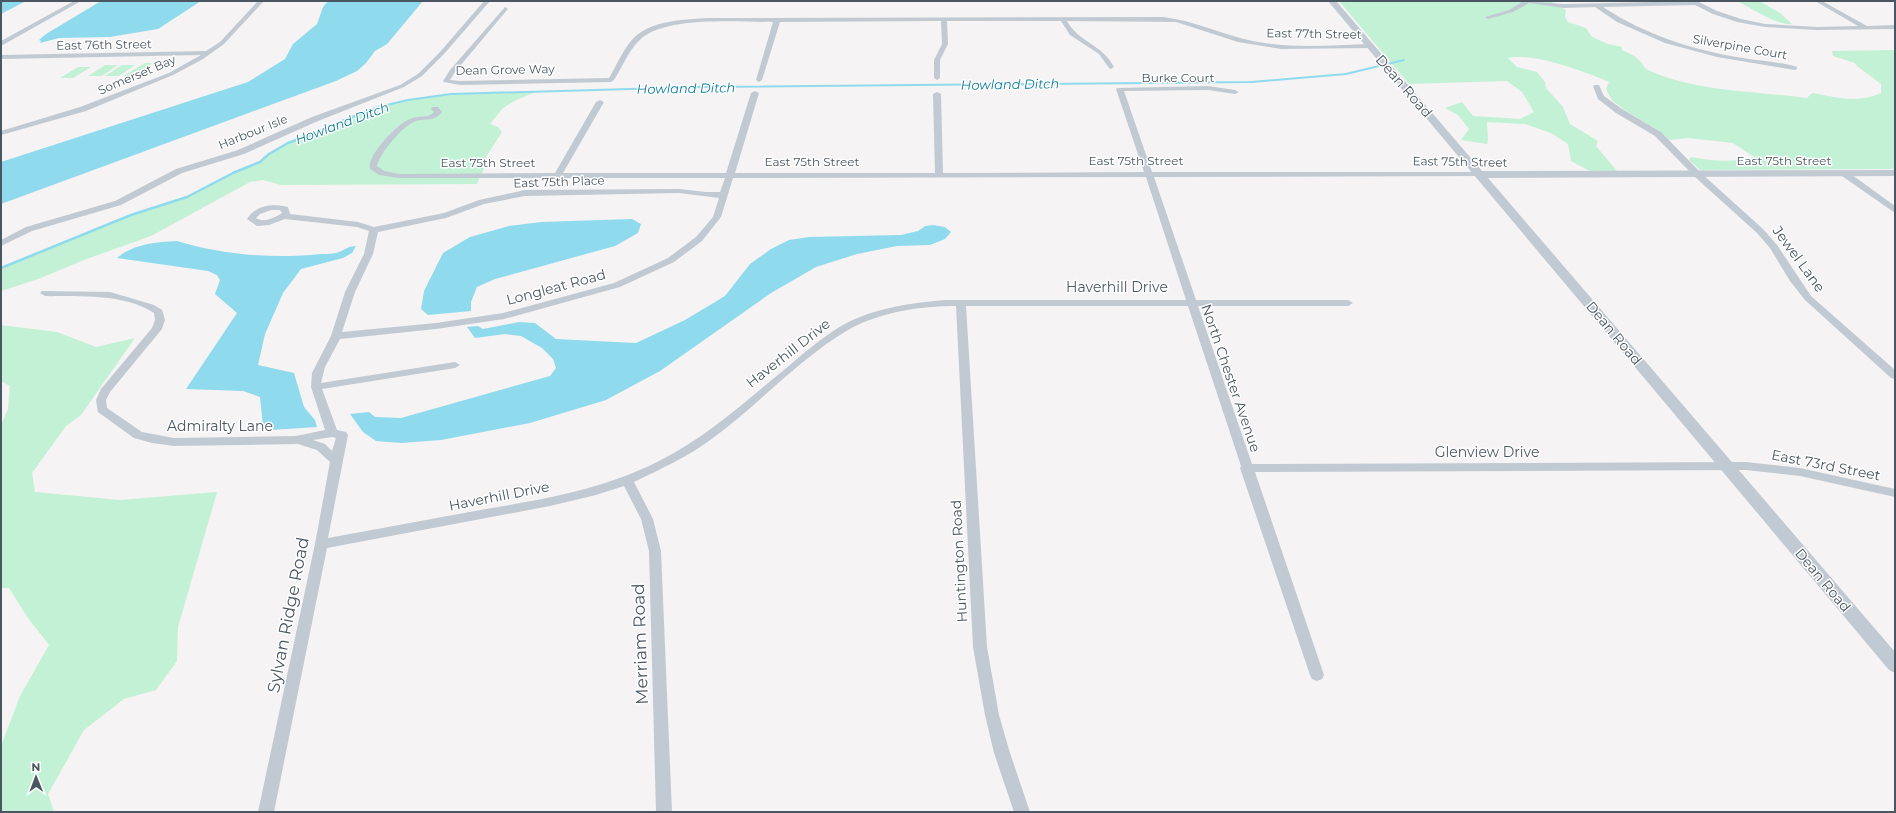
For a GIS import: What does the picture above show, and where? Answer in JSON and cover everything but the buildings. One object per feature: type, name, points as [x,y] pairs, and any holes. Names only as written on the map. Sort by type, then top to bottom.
[{"type":"street","points":[[1,44],[78,1]]},
{"type":"street","name":"Somerset Bay","points":[[1,133],[60,116],[120,96],[171,74],[208,53],[230,35],[261,1]]},
{"type":"street","name":"Harbour Isle","points":[[1,243],[29,230],[118,203],[179,171],[241,152],[322,116],[402,86],[420,75],[442,53],[455,36],[487,1]]},
{"type":"street","name":"Dean Road","points":[[1332,1],[1895,665]]},
{"type":"street","points":[[1488,17],[1515,9],[1526,1],[1554,5],[1596,6],[1694,2],[1717,14],[1747,23],[1803,27],[1895,27]]},
{"type":"street","points":[[1818,1],[1866,27]]},
{"type":"street","name":"Silverpine Court","points":[[1596,6],[1621,22],[1681,47],[1722,58],[1794,68]]},
{"type":"street","name":"Dean Grove Way","points":[[505,9],[452,71],[446,81],[460,83],[611,80]]},
{"type":"street","points":[[937,78],[937,60],[945,44],[944,19]]},
{"type":"street","name":"East 77th Street","points":[[611,80],[634,42],[646,33],[661,27],[695,21],[944,19],[1175,20],[1194,23],[1237,39],[1261,44],[1290,47],[1370,46]]},
{"type":"street","points":[[1063,19],[1066,26],[1072,33],[1104,55],[1111,67]]},
{"type":"street","points":[[759,80],[777,20]]},
{"type":"street","name":"East 76th Street","points":[[1,57],[187,55],[208,53]]},
{"type":"street","name":"Jewel Lane","points":[[1597,86],[1601,97],[1619,111],[1658,134],[1698,175],[1764,235],[1778,252],[1795,281],[1811,301],[1895,376]]},
{"type":"street","name":"Burke Court","points":[[1120,89],[1208,88],[1235,92]]},
{"type":"street","name":"North Chester Avenue","points":[[1120,89],[1190,303],[1316,675]]},
{"type":"street","name":"Longleat Road","points":[[336,336],[436,326],[504,316],[618,285],[658,267],[693,245],[714,222],[724,195],[755,93]]},
{"type":"street","points":[[937,94],[939,175]]},
{"type":"street","points":[[557,176],[600,102]]},
{"type":"street","name":"East 75th Street","points":[[435,109],[438,112],[434,117],[424,120],[414,119],[399,130],[373,162],[373,167],[378,171],[399,176],[1895,174]]},
{"type":"street","points":[[1845,174],[1895,210]]},
{"type":"street","name":"East 75th Place","points":[[374,230],[446,215],[496,198],[525,193],[679,191],[706,195],[724,195]]},
{"type":"street","points":[[284,216],[358,225],[374,230],[374,242],[350,293],[336,336],[317,375],[316,387],[455,365]]},
{"type":"street","name":"Admiralty Lane","points":[[45,293],[110,295],[151,307],[159,312],[160,320],[157,329],[108,388],[101,400],[102,409],[138,435],[152,439],[174,442],[299,440],[321,447],[336,461]]},
{"type":"street","name":"Haverhill Drive","points":[[321,544],[550,502],[583,494],[627,480],[663,464],[694,446],[819,346],[845,328],[867,318],[900,308],[961,303],[1348,303]]},
{"type":"street","name":"Huntington Road","points":[[961,303],[980,647],[992,716],[1002,753],[1022,812]]},
{"type":"street","name":"Sylvan Ridge Road","points":[[266,812],[342,435],[332,432],[316,387]]},
{"type":"street","points":[[299,440],[332,432]]},
{"type":"street","name":"Glenview Drive","points":[[1246,468],[1727,466]]},
{"type":"street","name":"East 73rd Street","points":[[1727,466],[1800,472],[1895,493]]},
{"type":"street","name":"Merriam Road","points":[[627,480],[647,518],[655,551],[664,812]]},
{"type":"green space","points":[[1339,1],[1550,1],[1566,10],[1565,17],[1568,22],[1586,28],[1592,37],[1608,44],[1622,47],[1622,50],[1636,58],[1647,69],[1667,77],[1686,83],[1726,90],[1807,98],[1812,93],[1838,98],[1855,99],[1881,93],[1881,84],[1855,63],[1833,56],[1832,51],[1895,50],[1895,169],[1700,170],[1689,160],[1691,157],[1722,161],[1754,157],[1733,143],[1688,138],[1669,140],[1658,130],[1623,109],[1612,100],[1606,89],[1609,82],[1559,64],[1544,60],[1518,57],[1508,58],[1517,67],[1537,72],[1545,82],[1546,88],[1563,107],[1570,124],[1598,141],[1596,146],[1617,171],[1590,171],[1571,161],[1568,144],[1551,133],[1525,124],[1487,122],[1487,144],[1461,140],[1469,129],[1458,115],[1445,108],[1462,102],[1473,116],[1520,119],[1534,112],[1522,92],[1507,81],[1409,84]]},
{"type":"green space","points":[[1737,1],[1759,1],[1780,13],[1792,24],[1780,23],[1772,20]]},
{"type":"green space","points":[[145,63],[152,63],[150,65],[152,65],[136,76],[123,78],[125,77],[123,76]]},
{"type":"green space","points":[[105,65],[118,65],[102,76],[88,76]]},
{"type":"green space","points":[[122,65],[135,65],[119,76],[105,76]]},
{"type":"green space","points":[[78,67],[91,67],[73,78],[60,78]]},
{"type":"green space","points":[[538,91],[516,100],[503,108],[490,124],[498,127],[502,132],[486,157],[486,164],[477,184],[281,185],[263,180],[250,182],[151,236],[84,260],[38,279],[1,291],[1,268],[131,215],[187,197],[233,173],[260,162],[269,154],[288,143],[312,135],[331,125],[378,107],[408,100],[451,94]]},
{"type":"green space","points":[[1,325],[57,332],[96,347],[135,338],[81,415],[66,426],[32,473],[35,492],[120,500],[217,492],[178,627],[177,661],[156,690],[124,699],[84,730],[48,794],[54,812],[1,812],[1,746],[20,696],[49,645],[28,618],[9,588],[1,588],[1,425],[8,409],[10,386],[1,381]]},
{"type":"water","points":[[1,1],[26,1],[1,14]]},
{"type":"water","points":[[101,1],[201,1],[158,29],[110,37],[59,38],[40,43],[41,41],[39,40],[46,34]]},
{"type":"water","points":[[328,1],[423,1],[387,44],[375,51],[366,63],[357,71],[336,81],[1,204],[1,162],[248,82],[285,59],[293,44],[317,24],[323,7]]},
{"type":"water","points":[[632,219],[641,224],[638,233],[615,246],[495,279],[477,287],[471,302],[471,311],[428,315],[421,309],[424,291],[443,253],[470,237],[509,226],[541,222]]},
{"type":"water","points":[[933,225],[945,227],[951,232],[945,239],[930,245],[897,246],[857,254],[816,267],[771,293],[660,371],[606,400],[530,423],[441,440],[401,443],[376,441],[363,432],[350,414],[369,412],[375,417],[401,418],[550,376],[556,368],[553,359],[542,348],[521,336],[505,334],[475,338],[467,327],[478,326],[483,329],[519,322],[535,323],[556,339],[636,343],[685,320],[725,296],[750,264],[771,249],[789,240],[809,237],[901,235],[918,231],[925,226]]},
{"type":"water","points":[[177,241],[230,253],[267,256],[333,254],[349,247],[356,246],[352,253],[343,258],[301,269],[283,293],[265,334],[258,365],[294,373],[304,407],[315,420],[317,427],[271,430],[263,426],[260,397],[243,391],[186,389],[237,313],[215,294],[220,280],[217,275],[208,271],[117,258],[123,253],[137,247],[153,243]]},
{"type":"waterway","name":"Howland Ditch","points":[[313,134],[331,125],[378,107],[408,100],[451,94],[700,87],[1252,82],[1346,74],[1404,60]]},
{"type":"waterway","name":"Howland Ditch","points":[[1,268],[131,215],[187,197],[233,173],[260,162],[269,154],[288,143],[313,134]]}]
